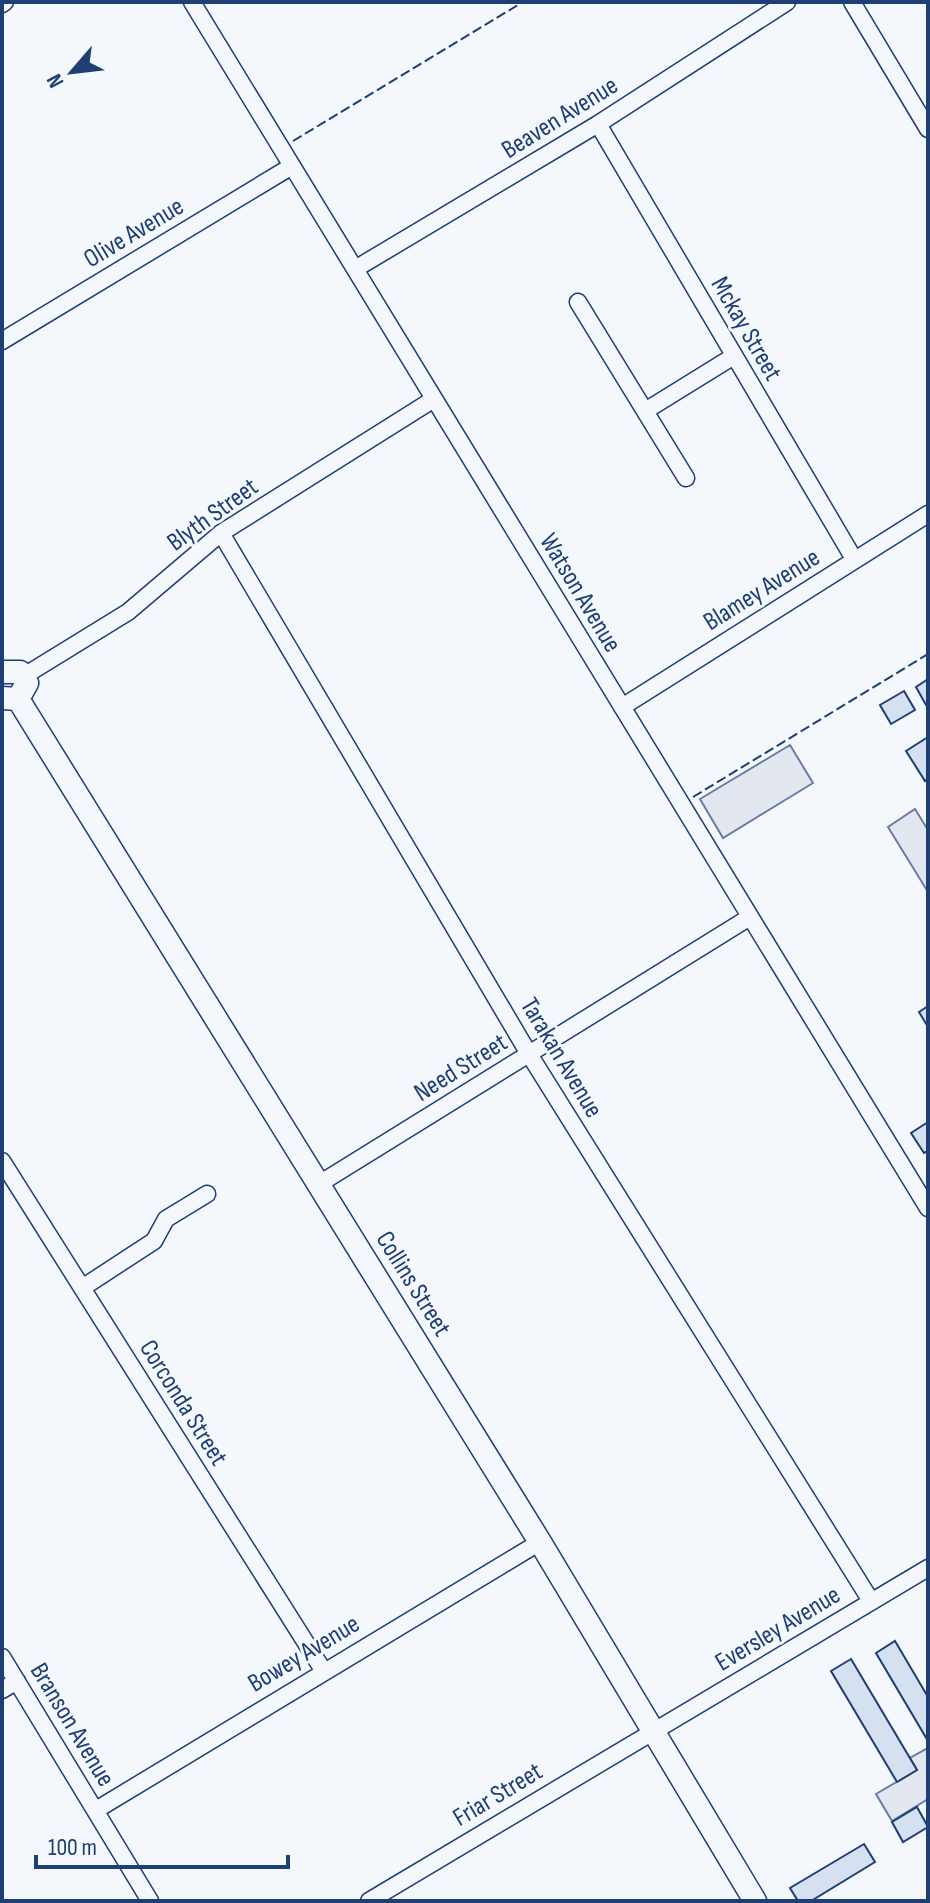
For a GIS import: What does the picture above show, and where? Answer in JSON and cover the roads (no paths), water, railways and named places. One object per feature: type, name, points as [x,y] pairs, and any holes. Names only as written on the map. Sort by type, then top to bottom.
[{"type":"street","name":"Watson Avenue","points":[[192,2],[928,1208]]},
{"type":"street","name":"Beaven Avenue","points":[[355,269],[598,124],[787,2]]},
{"type":"street","points":[[852,2],[928,129]]},
{"type":"street","name":"Mckay Street","points":[[598,124],[854,559]]},
{"type":"street","name":"Olive Avenue","points":[[2,341],[292,166]]},
{"type":"street","points":[[578,302],[686,478]]},
{"type":"street","points":[[645,411],[734,356]]},
{"type":"street","name":"Blyth Street","points":[[24,676],[128,612],[221,533],[434,399]]},
{"type":"street","name":"Blamey Avenue","points":[[622,707],[928,514]]},
{"type":"street","name":"Tarakan Avenue","points":[[221,533],[529,1054],[871,1601]]},
{"type":"street","points":[[2,672],[14,669],[24,676],[26,689],[10,698]]},
{"type":"street","name":"Collins Street","points":[[10,698],[319,1184],[540,1542],[755,1901]]},
{"type":"street","name":"Need Street","points":[[319,1184],[750,917]]},
{"type":"street","name":"Corconda Street","points":[[2,1161],[323,1670]]},
{"type":"street","points":[[82,1288],[154,1241],[166,1219],[207,1194]]},
{"type":"street","name":"Bowey Avenue","points":[[96,1810],[323,1670],[540,1542]]},
{"type":"street","name":"Eversley Avenue","points":[[653,1731],[928,1568]]},
{"type":"street","name":"Branson Avenue","points":[[2,1657],[150,1901]]},
{"type":"street","points":[[2,1690],[17,1681]]},
{"type":"street","name":"Friar Street","points":[[369,1901],[653,1731]]}]
